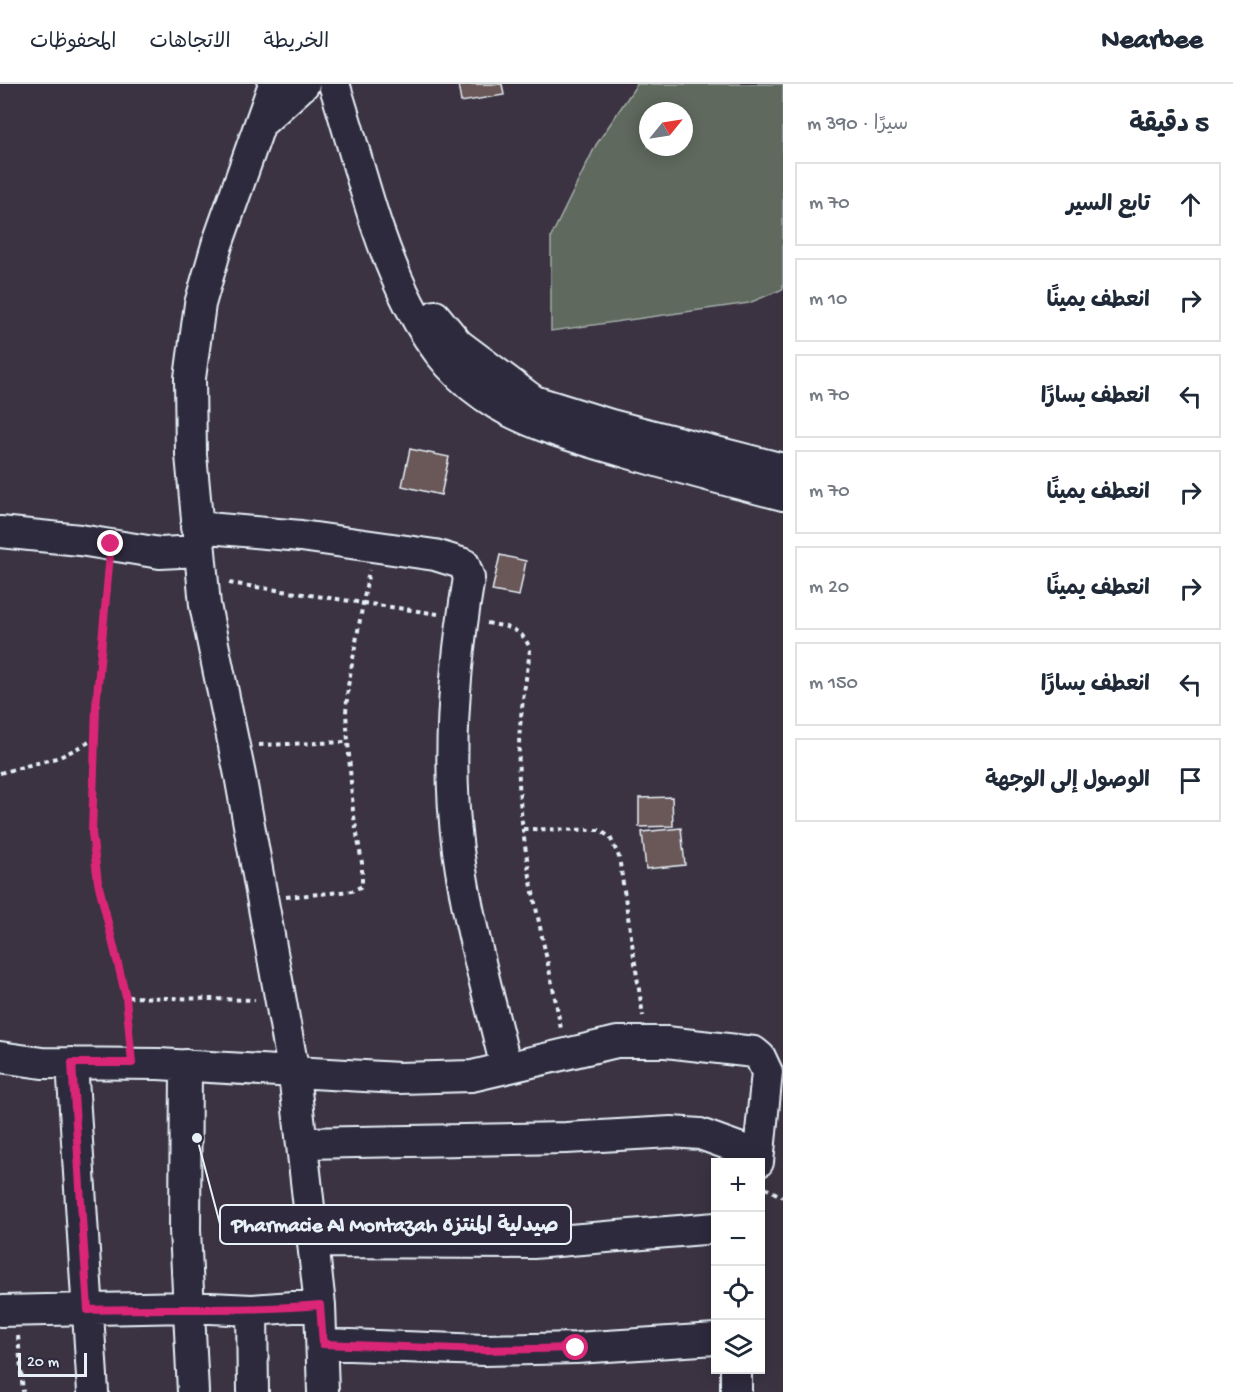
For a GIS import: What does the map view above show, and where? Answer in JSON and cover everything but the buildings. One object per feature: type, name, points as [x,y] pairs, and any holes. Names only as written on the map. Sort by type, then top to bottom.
[{"type":"street","points":[[274,84],[217,245],[200,304],[194,337],[190,425],[197,539],[205,605],[234,746],[294,1074],[320,1305],[323,1392]]},
{"type":"street","points":[[262,122],[303,84]]},
{"type":"street","points":[[334,84],[367,199],[394,271],[409,304],[434,347],[459,376],[502,409],[542,428],[783,495]]},
{"type":"street","points":[[354,84],[381,178],[425,303],[458,344],[534,401],[611,425],[783,470]]},
{"type":"street","points":[[0,532],[111,544],[160,553],[197,539],[374,546],[459,561],[468,570],[469,578],[456,661],[453,792],[458,849],[468,906],[506,1068]]},
{"type":"street","points":[[0,1057],[42,1063],[186,1065],[294,1074],[440,1078],[472,1076],[594,1046],[647,1042],[719,1047],[754,1052],[760,1057],[767,1072],[758,1158]]},
{"type":"street","points":[[72,1063],[93,1392]]},
{"type":"street","points":[[186,1065],[185,1230],[192,1392]]},
{"type":"street","points":[[303,1143],[566,1138],[671,1132],[700,1134],[756,1158]]},
{"type":"street","points":[[314,1242],[532,1243],[711,1228]]},
{"type":"street","points":[[8,1311],[189,1307],[252,1310],[320,1305]]},
{"type":"street","points":[[252,1310],[253,1392]]},
{"type":"street","points":[[323,1344],[530,1349],[711,1339]]},
{"type":"street","points":[[736,1374],[736,1392]]},
{"type":"path","points":[[111,544],[95,739],[92,833],[98,882],[126,997],[132,1063]]},
{"type":"path","points":[[262,898],[331,894],[358,890],[362,886],[347,742],[348,686],[374,546]]},
{"type":"path","points":[[0,773],[60,757],[95,739]]},
{"type":"path","points":[[234,746],[347,742]]},
{"type":"path","points":[[523,829],[599,830],[610,837],[619,857],[647,1042]]},
{"type":"path","points":[[126,997],[280,1000]]},
{"type":"path","points":[[765,1188],[783,1197]]},
{"type":"path","points":[[8,1311],[23,1392]]},
{"type":"green space","points":[[637,84],[783,84],[783,289],[749,303],[551,331],[551,237],[596,145]]},
{"type":"place","name":"Pharmacie Al Montazah صيدلية المنتزه","points":[[197,1138]]},
{"type":"route","points":[[111,544],[96,706],[92,833],[98,882],[126,997],[132,1063],[72,1063],[88,1310],[189,1307],[252,1310],[320,1305],[323,1344],[484,1350],[576,1348]]}]
